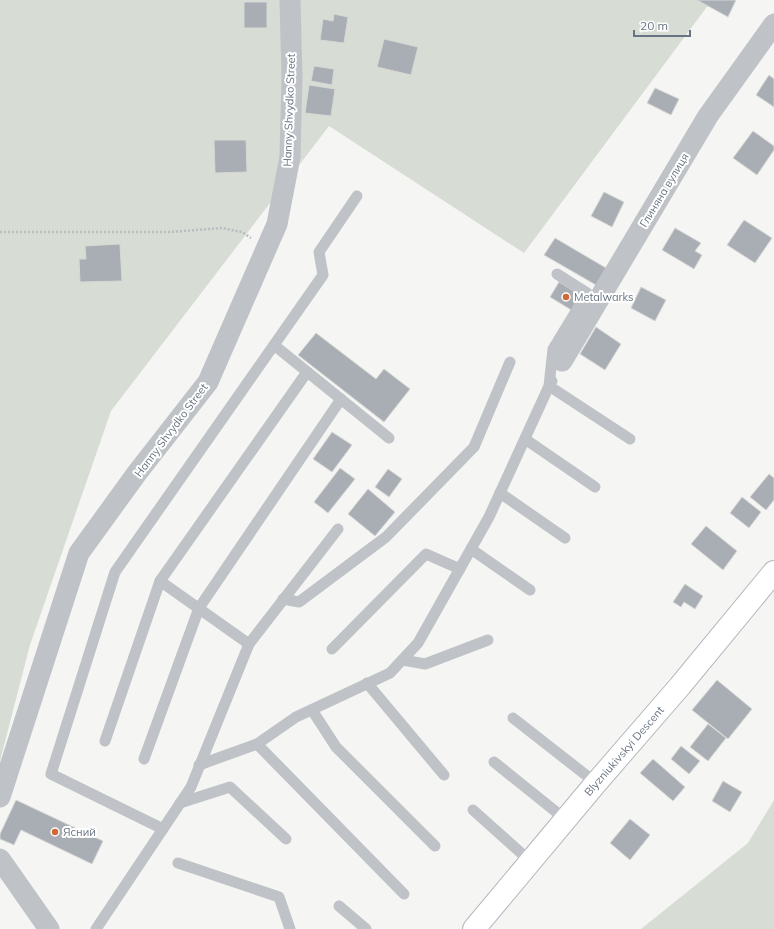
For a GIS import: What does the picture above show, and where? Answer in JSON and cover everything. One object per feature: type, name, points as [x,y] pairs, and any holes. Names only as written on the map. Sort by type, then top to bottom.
[{"type":"street","name":"Hanny Shvydko Street","points":[[0,797],[79,553],[208,382],[277,224],[290,157],[292,77],[290,0]]},
{"type":"street","name":"Глиняна вулиця","points":[[562,361],[708,116],[774,24]]},
{"type":"street","name":"Blyzniukivskyi Descent","points":[[474,929],[565,819],[680,686],[774,572]]},
{"type":"street","points":[[0,859],[49,929]]},
{"type":"lane","points":[[163,829],[51,774],[115,572],[323,275],[319,252],[357,196]]},
{"type":"lane","points":[[549,386],[553,349],[587,293],[557,274]]},
{"type":"lane","points":[[274,345],[389,438]]},
{"type":"lane","points":[[199,765],[257,744],[296,717],[390,673],[403,660],[418,643],[489,517],[562,361]]},
{"type":"lane","points":[[283,599],[299,602],[386,537],[474,447],[510,362]]},
{"type":"lane","points":[[105,741],[160,581],[307,372]]},
{"type":"lane","points":[[549,386],[630,439]]},
{"type":"lane","points":[[144,759],[199,608],[341,399]]},
{"type":"lane","points":[[525,439],[594,487]]},
{"type":"lane","points":[[500,494],[565,538]]},
{"type":"lane","points":[[96,929],[191,787],[249,644],[338,529]]},
{"type":"lane","points":[[471,549],[530,590]]},
{"type":"lane","points":[[332,649],[426,554],[460,569]]},
{"type":"lane","points":[[160,581],[249,644]]},
{"type":"lane","points":[[403,660],[426,664],[488,640]]},
{"type":"lane","points":[[367,683],[444,775]]},
{"type":"lane","points":[[312,710],[336,747],[435,846]]},
{"type":"lane","points":[[513,718],[596,783]]},
{"type":"lane","points":[[257,744],[404,894]]},
{"type":"lane","points":[[494,762],[565,819]]},
{"type":"lane","points":[[180,804],[230,787],[286,838]]},
{"type":"lane","points":[[473,810],[530,862]]},
{"type":"lane","points":[[178,863],[279,897],[290,929]]},
{"type":"lane","points":[[339,906],[366,929]]},
{"type":"path","points":[[0,232],[170,232],[222,228],[242,232],[266,248]]},
{"type":"shaded area","points":[[0,0],[712,0],[524,253],[329,126],[111,411],[30,645],[0,761]]},
{"type":"shaded area","points":[[774,800],[774,929],[641,929],[748,843]]},
{"type":"building","points":[[697,0],[736,0],[728,17]]},
{"type":"building","points":[[244,2],[267,2],[267,28],[244,28]]},
{"type":"building","points":[[334,14],[348,17],[344,43],[320,40],[323,19],[333,21]]},
{"type":"building","points":[[384,39],[418,47],[411,75],[377,67]]},
{"type":"building","points":[[314,66],[334,69],[332,85],[311,81]]},
{"type":"building","points":[[769,75],[774,79],[774,107],[756,95]]},
{"type":"building","points":[[309,85],[335,89],[331,116],[305,113]]},
{"type":"building","points":[[655,88],[679,99],[671,115],[647,103]]},
{"type":"building","points":[[753,131],[774,146],[774,150],[757,175],[733,158]]},
{"type":"building","points":[[214,140],[246,140],[247,172],[215,173]]},
{"type":"building","points":[[604,192],[624,202],[612,227],[591,216]]},
{"type":"building","points":[[744,220],[772,238],[755,263],[727,245]]},
{"type":"building","points":[[675,228],[701,243],[695,251],[702,255],[694,269],[662,250]]},
{"type":"building","points":[[555,238],[606,268],[596,285],[544,255]]},
{"type":"building","points":[[120,244],[122,281],[80,282],[79,259],[86,259],[85,246]]},
{"type":"building","name":"Metalwarks","points":[[559,282],[582,296],[573,311],[550,297]]},
{"type":"building","points":[[641,287],[666,300],[655,321],[631,308]]},
{"type":"building","points":[[596,327],[621,344],[605,370],[580,354]]},
{"type":"building","points":[[316,333],[376,379],[384,369],[410,389],[384,422],[298,355]]},
{"type":"building","points":[[332,432],[352,445],[332,472],[313,459]]},
{"type":"building","points":[[340,468],[355,479],[328,513],[314,502]]},
{"type":"building","points":[[388,469],[402,479],[389,497],[375,487]]},
{"type":"building","points":[[769,474],[774,478],[774,500],[766,510],[750,497]]},
{"type":"building","points":[[368,489],[395,512],[375,536],[348,514]]},
{"type":"building","points":[[742,497],[761,512],[749,528],[730,513]]},
{"type":"building","points":[[706,526],[737,551],[723,570],[691,544]]},
{"type":"building","points":[[685,584],[703,596],[695,609],[684,602],[681,607],[673,602]]},
{"type":"building","points":[[717,680],[752,709],[728,739],[692,710]]},
{"type":"building","points":[[708,724],[726,738],[708,761],[690,747]]},
{"type":"building","points":[[681,746],[700,761],[689,774],[671,759]]},
{"type":"building","points":[[653,759],[685,787],[673,801],[640,773]]},
{"type":"building","points":[[723,781],[742,792],[730,812],[712,801]]},
{"type":"building","name":"Ясний","points":[[16,800],[103,841],[92,864],[21,830],[14,845],[0,839],[0,834]]},
{"type":"building","points":[[630,819],[650,835],[630,860],[610,843]]},
{"type":"place","name":"Metalwarks","points":[[566,297]]},
{"type":"place","name":"Ясний","points":[[55,832]]}]
